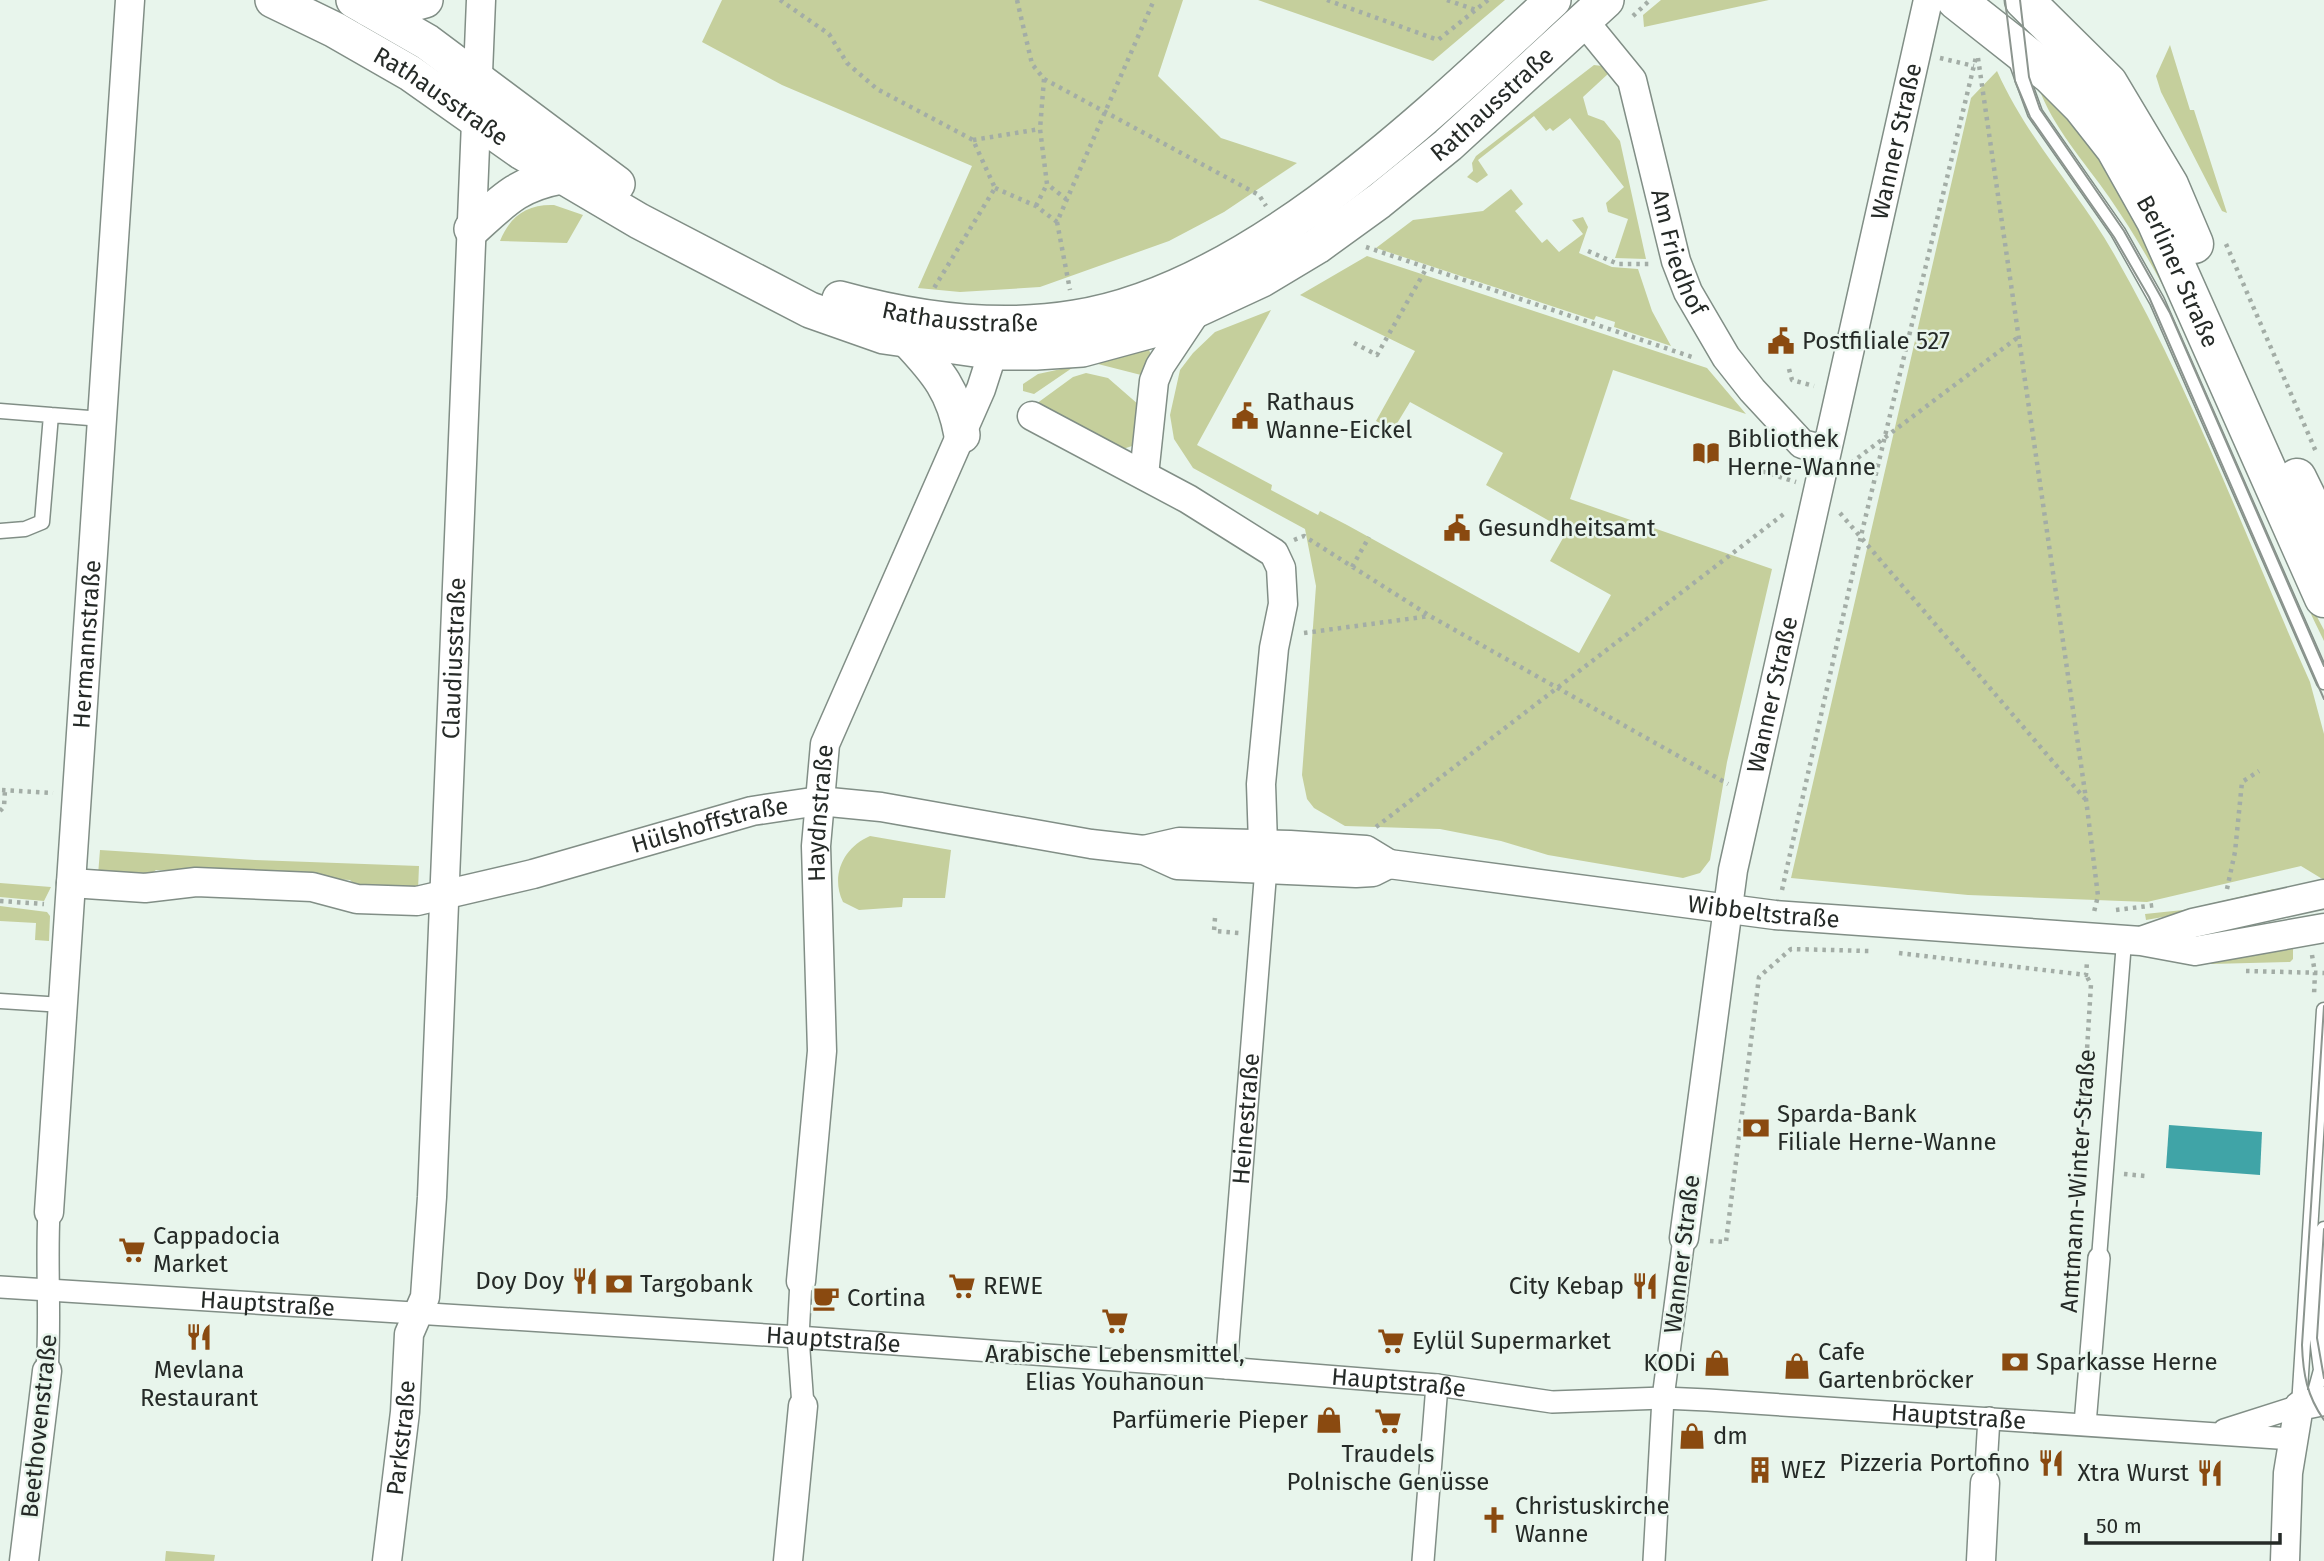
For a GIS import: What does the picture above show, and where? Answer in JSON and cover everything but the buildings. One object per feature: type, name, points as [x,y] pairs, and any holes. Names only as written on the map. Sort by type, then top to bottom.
[{"type":"main road","name":"Berliner Straße","points":[[1956,0],[2021,32],[2108,83],[2140,131],[2169,185],[2324,533]]},
{"type":"main road","name":"Berliner Straße","points":[[2021,32],[2115,148],[2137,184],[2324,598]]},
{"type":"street","name":"Hermannstraße","points":[[48,1291],[45,1269],[130,0]]},
{"type":"street","name":"Rathausstraße","points":[[273,0],[335,30],[411,73],[561,176],[810,310],[884,336],[913,328]]},
{"type":"street","points":[[361,4],[407,5],[425,0]]},
{"type":"street","name":"Claudiusstraße","points":[[418,1315],[425,1297],[432,1197],[481,0]]},
{"type":"street","name":"Wanner Straße","points":[[1663,1398],[1725,909],[1807,485],[1826,450],[1928,0]]},
{"type":"street","name":"Rathausstraße","points":[[998,337],[1140,301],[1210,271],[1281,229],[1336,190],[1409,130],[1500,52],[1548,3]]},
{"type":"street","name":"Rathausstraße","points":[[361,4],[427,42],[479,79],[555,141],[659,213],[799,285],[873,308],[913,328],[1082,349],[1142,333],[1196,312],[1286,266],[1349,225],[1511,89],[1595,10]]},
{"type":"street","name":"Am Friedhof","points":[[1595,10],[1632,80],[1676,261],[1688,292],[1726,357],[1802,444],[1826,450]]},
{"type":"street","points":[[1409,130],[1430,159]]},
{"type":"street","points":[[472,229],[516,190],[542,179],[561,176]]},
{"type":"street","name":"Rathausstraße","points":[[1144,475],[1154,381],[1160,366],[1196,312]]},
{"type":"street","points":[[913,328],[957,405],[962,435]]},
{"type":"street","name":"Haydnstraße","points":[[803,1406],[798,1337],[822,1051],[816,868],[825,744],[962,435],[998,337]]},
{"type":"street","points":[[1032,416],[1144,475],[1274,553],[1284,587],[1276,639]]},
{"type":"street","name":"Heinestraße","points":[[1226,1368],[1261,934],[1265,856],[1261,785],[1276,639]]},
{"type":"street","name":"Hülshoffstraße","points":[[70,895],[196,882],[299,887],[357,899],[417,901],[533,874],[752,811],[819,801],[881,807],[1091,844],[1144,850],[1177,864],[1265,856]]},
{"type":"street","name":"Wibbeltstraße","points":[[1265,856],[1356,873],[1373,872],[1378,857],[1776,915],[2133,941],[2195,951],[2316,930]]},
{"type":"street","name":"Wibbeltstraße","points":[[2133,941],[2193,923],[2324,894]]},
{"type":"street","name":"Amtmann-Winter-Straße","points":[[2085,1424],[2099,1258]]},
{"type":"street","name":"Hauptstraße","points":[[0,1287],[798,1337],[1226,1368],[1437,1385],[1552,1402],[1663,1398],[2293,1439]]},
{"type":"street","name":"Beethovenstraße","points":[[24,1561],[47,1371],[50,1320],[48,1291]]},
{"type":"street","name":"Parkstraße","points":[[387,1561],[405,1412],[410,1334],[418,1315]]},
{"type":"street","points":[[1423,1561],[1437,1385]]},
{"type":"street","points":[[1654,1561],[1663,1398]]},
{"type":"street","points":[[788,1561],[803,1406]]},
{"type":"street","points":[[2285,1561],[2288,1473],[2293,1439],[2315,1407]]},
{"type":"street","name":"Hauptstraße","points":[[2211,1434],[2315,1407]]},
{"type":"street","points":[[1981,1561],[1989,1418]]},
{"type":"lane","points":[[2021,32],[2035,113],[2118,232],[2157,301],[2324,682]]},
{"type":"lane","points":[[0,411],[102,419]]},
{"type":"lane","points":[[0,531],[25,529],[42,522],[51,415]]},
{"type":"lane","name":"Amtmann-Winter-Straße","points":[[2099,1258],[2133,941]]},
{"type":"lane","points":[[0,1001],[63,1005]]},
{"type":"lane","points":[[2315,1407],[2302,1345],[2324,1010]]},
{"type":"lane","points":[[2315,1407],[2322,1374],[2317,1338],[2324,1229]]},
{"type":"path","points":[[780,0],[830,34],[847,63],[877,89],[973,140],[1040,129]]},
{"type":"path","points":[[1017,0],[1032,64],[1044,79],[1259,195],[1281,229]]},
{"type":"path","points":[[1070,292],[1056,222],[1107,111],[1122,68],[1130,61],[1154,0]]},
{"type":"path","points":[[1327,0],[1438,40],[1488,0]]},
{"type":"path","points":[[1447,0],[1476,10]]},
{"type":"path","points":[[1776,915],[1801,815],[1861,536],[1977,53],[2098,896],[2088,939],[2086,975],[2091,984],[2075,1248],[2099,1258]]},
{"type":"path","points":[[1036,206],[1047,184],[1040,129],[1044,79]]},
{"type":"path","points":[[973,140],[995,188],[1036,206],[1056,222]]},
{"type":"path","points":[[1047,184],[1066,199]]},
{"type":"path","points":[[913,328],[995,188]]},
{"type":"path","points":[[1349,225],[1368,250],[1707,362],[1726,357]]},
{"type":"path","points":[[1588,251],[1618,264],[1676,261]]},
{"type":"path","points":[[1354,343],[1377,355],[1426,270]]},
{"type":"path","points":[[1378,857],[1370,835],[1377,826],[1558,688],[1807,485],[1884,439],[2018,337]]},
{"type":"path","points":[[1789,369],[1791,380],[1814,386]]},
{"type":"path","points":[[1730,461],[1807,485],[1861,536],[2086,799]]},
{"type":"path","points":[[1274,553],[1299,536],[1304,537],[1430,616],[1729,785]]},
{"type":"path","points":[[1352,567],[1369,537]]},
{"type":"path","points":[[1276,639],[1430,616]]},
{"type":"path","points":[[2226,893],[2235,852],[2242,782],[2259,771]]},
{"type":"path","points":[[0,811],[4,807],[4,790],[18,791]]},
{"type":"path","points":[[0,901],[70,895]]},
{"type":"path","points":[[2094,911],[2159,905]]},
{"type":"path","points":[[1215,918],[1214,931],[1261,934]]},
{"type":"path","points":[[2314,998],[2316,930]]},
{"type":"path","points":[[1684,1238],[1726,1242],[1759,977],[1791,949],[1871,951]]},
{"type":"path","points":[[1885,952],[2086,975]]},
{"type":"path","points":[[2315,973],[2324,973]]},
{"type":"path","points":[[2135,1175],[2145,1175]]},
{"type":"green space","points":[[722,0],[1183,0],[1158,76],[1221,138],[1297,163],[1224,212],[1169,241],[1040,287],[960,292],[918,288],[972,166],[782,85],[702,42]]},
{"type":"green space","points":[[1258,0],[1505,0],[1433,61]]},
{"type":"green space","points":[[1661,0],[1769,0],[1644,27],[1643,15]]},
{"type":"green space","points":[[2170,45],[2227,213],[2222,211],[2161,92],[2156,76]]},
{"type":"green space","points":[[1594,65],[1602,66],[1609,73],[1583,97],[1588,115],[1604,121],[1620,141],[1646,259],[1615,258],[1628,219],[1608,212],[1606,203],[1624,187],[1570,118],[1553,131],[1550,128],[1546,131],[1534,116],[1478,160],[1488,175],[1477,183],[1467,177],[1473,171],[1472,163],[1476,156]]},
{"type":"green space","points":[[1997,71],[2038,143],[2100,230],[2169,358],[2310,682],[2324,734],[2324,880],[2301,866],[2147,902],[1968,895],[1791,878],[1971,98]]},
{"type":"green space","points":[[2038,86],[2044,88],[2116,176],[2185,330],[2138,242],[2060,130]]},
{"type":"green space","points":[[1511,189],[1523,204],[1515,211],[1542,243],[1547,239],[1559,252],[1583,234],[1572,220],[1583,217],[1588,227],[1579,253],[1612,267],[1638,269],[1652,311],[1671,346],[1614,327],[1615,322],[1596,316],[1594,320],[1376,248],[1413,220],[1483,211]]},
{"type":"green space","points":[[544,205],[554,205],[583,215],[567,243],[500,241],[514,218],[521,213]]},
{"type":"green space","points":[[1367,256],[1707,368],[1746,414],[1613,370],[1570,499],[1772,569],[1727,762],[1710,860],[1700,873],[1683,878],[1548,855],[1501,841],[1440,829],[1345,826],[1314,808],[1307,799],[1302,775],[1316,586],[1305,529],[1193,468],[1174,439],[1170,415],[1180,370],[1215,332],[1271,310],[1197,445],[1272,485],[1271,490],[1318,515],[1320,511],[1347,525],[1579,653],[1611,595],[1550,561],[1567,531],[1486,485],[1503,453],[1410,402],[1393,430],[1376,421],[1415,351],[1300,295]]},
{"type":"green space","points":[[2185,330],[2206,375],[2241,454]]},
{"type":"green space","points":[[1149,350],[1152,357],[1145,376],[1094,363]]},
{"type":"green space","points":[[1075,366],[1034,394],[1023,391],[1023,384],[1038,374]]},
{"type":"green space","points":[[1086,373],[1108,378],[1139,405],[1132,446],[1123,449],[1036,404],[1073,377]]},
{"type":"green space","points":[[2241,454],[2298,581],[2324,630],[2324,641],[2283,553]]},
{"type":"green space","points":[[870,836],[951,850],[945,898],[903,898],[902,907],[859,910],[843,902],[838,882],[842,863],[853,847]]},
{"type":"green space","points":[[100,850],[255,860],[419,866],[418,890],[358,888],[350,880],[156,870],[147,877],[98,875]]},
{"type":"green space","points":[[0,883],[51,887],[44,901],[0,897]]},
{"type":"green space","points":[[2274,889],[2282,896],[2146,920],[2145,914],[2183,910]]},
{"type":"green space","points":[[0,906],[47,912],[50,916],[49,941],[35,940],[36,923],[0,921]]},
{"type":"green space","points":[[2293,949],[2293,959],[2290,962],[2211,964],[2211,959]]},
{"type":"green space","points":[[166,1551],[215,1555],[214,1561],[165,1561]]},
{"type":"water","points":[[2169,1125],[2262,1132],[2260,1175],[2166,1168]]},
{"type":"tram line","points":[[2005,0],[2015,81],[2030,117],[2114,237],[2149,297],[2324,699]]},
{"type":"tram line","points":[[2020,0],[2029,77],[2040,109],[2124,231],[2170,313],[2324,666]]},
{"type":"tram line","points":[[2324,1006],[2302,1345],[2307,1384],[2324,1420]]},
{"type":"tram line","points":[[2324,1229],[2317,1338],[2324,1378]]},
{"type":"place","name":"Postfiliale 527","points":[[1781,341]]},
{"type":"place","name":"Rathaus Wanne-Eickel","points":[[1245,416]]},
{"type":"place","name":"Bibliothek Herne-Wanne","points":[[1706,453]]},
{"type":"place","name":"Gesundheitsamt","points":[[1457,528]]},
{"type":"place","name":"Sparda-Bank Filiale Herne-Wanne","points":[[1756,1128]]},
{"type":"place","name":"Cappadocia Market","points":[[132,1250]]},
{"type":"place","name":"Doy Doy","points":[[585,1281]]},
{"type":"place","name":"Targobank","points":[[619,1284]]},
{"type":"place","name":"REWE","points":[[962,1286]]},
{"type":"place","name":"City Kebap","points":[[1645,1286]]},
{"type":"place","name":"Cortina","points":[[826,1298]]},
{"type":"place","name":"Arabische Lebensmittel, Elias Youhanoun","points":[[1115,1321]]},
{"type":"place","name":"Mevlana Restaurant","points":[[199,1337]]},
{"type":"place","name":"Eylül Supermarket","points":[[1391,1341]]},
{"type":"place","name":"Sparkasse Herne","points":[[2015,1362]]},
{"type":"place","name":"KODi","points":[[1717,1363]]},
{"type":"place","name":"Cafe Gartenbröcker","points":[[1797,1366]]},
{"type":"place","name":"Parfümerie Pieper","points":[[1329,1420]]},
{"type":"place","name":"Traudels Polnische Genüsse","points":[[1388,1421]]},
{"type":"place","name":"dm","points":[[1692,1436]]},
{"type":"place","name":"Pizzeria Portofino","points":[[2051,1463]]},
{"type":"place","name":"WEZ","points":[[1760,1470]]},
{"type":"place","name":"Xtra Wurst","points":[[2210,1473]]},
{"type":"place","name":"Christuskirche Wanne","points":[[1494,1520]]}]
